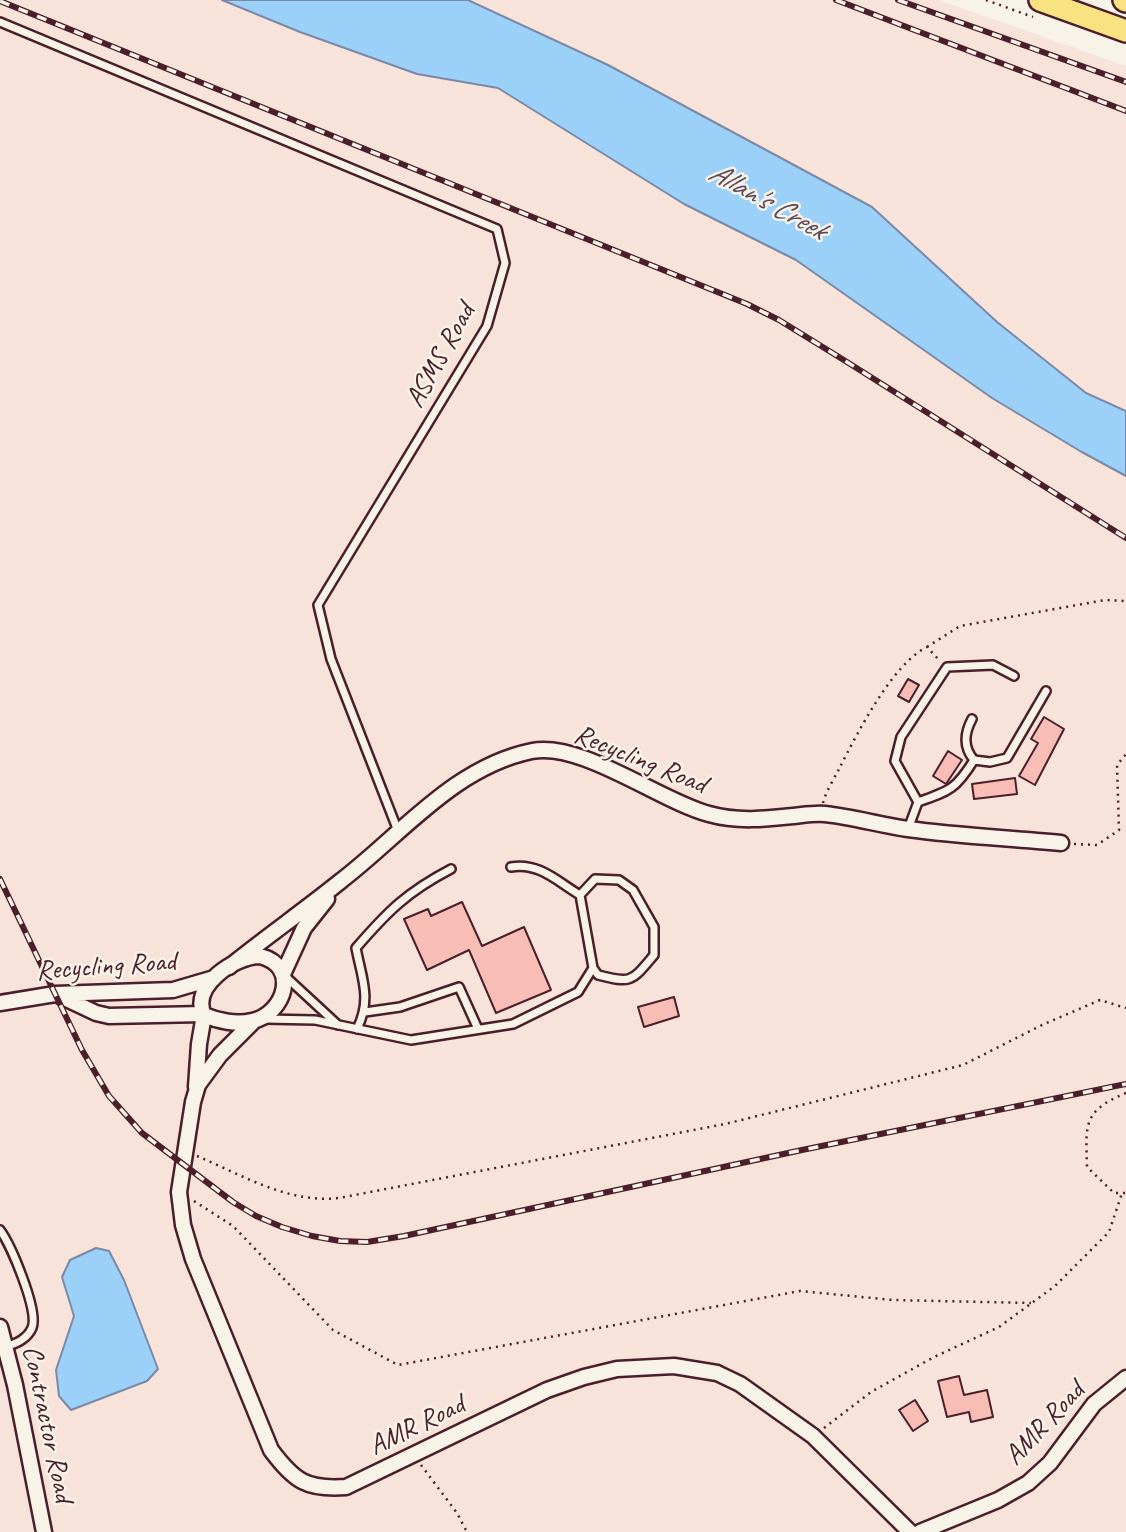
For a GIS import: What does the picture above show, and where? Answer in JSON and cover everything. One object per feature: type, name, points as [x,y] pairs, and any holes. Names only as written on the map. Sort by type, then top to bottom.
[{"type":"main road","points":[[1040,0],[1126,31]]},
{"type":"street","name":"Recycling Road","points":[[229,967],[344,879],[424,808],[477,772],[513,756],[545,749],[578,757],[616,772],[706,814],[756,819],[822,813],[908,829],[1061,843]]},
{"type":"street","points":[[55,994],[96,1013],[109,1016],[203,1015],[228,1022],[257,1020],[277,1004],[284,990],[284,974],[304,928],[344,879]]},
{"type":"street","points":[[203,1015],[201,999],[207,986],[244,958],[260,956],[275,962],[284,974]]},
{"type":"street","name":"Recycling Road","points":[[0,1003],[55,994],[158,991],[215,978]]},
{"type":"street","name":"AMR Road","points":[[203,1015],[195,1091],[179,1192],[183,1225],[193,1259],[271,1450],[287,1472],[323,1489],[346,1486],[548,1390],[584,1377],[644,1366],[674,1366],[717,1373],[740,1384],[813,1436],[910,1532]]},
{"type":"street","name":"AMR Road","points":[[195,1091],[208,1069],[233,1040],[257,1020]]},
{"type":"street","name":"Contractor Road","points":[[0,1327],[44,1532]]},
{"type":"street","name":"AMR Road","points":[[920,1532],[998,1500],[1028,1483],[1050,1463],[1094,1404],[1126,1378]]},
{"type":"lane","name":"ASMS Road","points":[[0,22],[497,229],[505,263],[487,326],[318,605],[331,659],[398,831]]},
{"type":"lane","points":[[908,829],[918,802],[895,761],[901,737],[947,667],[993,665],[1014,676]]},
{"type":"lane","points":[[972,719],[966,732],[966,751],[974,760],[990,762],[1007,758],[1046,691]]},
{"type":"lane","points":[[918,802],[960,784],[974,760]]},
{"type":"lane","points":[[511,867],[537,867],[580,895],[593,968],[598,975],[622,981],[637,975],[654,955],[654,927],[633,890],[620,880],[595,879],[580,895]]},
{"type":"lane","points":[[357,1029],[365,1012],[365,993],[356,948],[391,908],[422,884],[451,869]]},
{"type":"lane","points":[[257,1020],[302,1019],[411,1040],[513,1024],[578,992],[593,968]]},
{"type":"lane","points":[[284,974],[339,1025]]},
{"type":"lane","points":[[365,1012],[400,1007],[459,987],[478,1029]]},
{"type":"lane","points":[[0,1230],[14,1257],[34,1316],[27,1335],[6,1347]]},
{"type":"path","points":[[822,813],[824,799],[885,689],[916,653],[960,626],[1105,600],[1126,601]]},
{"type":"path","points":[[927,648],[947,667]]},
{"type":"path","points":[[1061,843],[1097,845],[1119,830],[1117,765],[1126,754]]},
{"type":"path","points":[[185,1150],[278,1191],[320,1200],[339,1198],[725,1124],[963,1065],[1042,1025],[1100,1000],[1126,1008]]},
{"type":"path","points":[[813,1436],[871,1392],[934,1356],[999,1327],[1055,1286],[1109,1232],[1124,1193],[1114,1193],[1087,1167],[1086,1126],[1103,1103],[1126,1093]]},
{"type":"path","points":[[179,1192],[233,1226],[333,1330],[398,1365],[800,1291],[892,1300],[1031,1303]]},
{"type":"path","points":[[412,1454],[457,1513],[467,1532]]},
{"type":"shaded area","points":[[0,0],[939,0],[1126,66],[1126,1532],[0,1532]]},
{"type":"water","name":"Allan's Creek","points":[[222,0],[468,0],[608,65],[872,207],[997,322],[1086,393],[1126,411],[1126,476],[992,398],[796,260],[684,204],[498,88],[417,74],[300,32]]},
{"type":"water","points":[[96,1248],[109,1251],[124,1280],[158,1369],[147,1381],[71,1410],[59,1396],[56,1370],[74,1316],[62,1277],[70,1260]]},
{"type":"building","points":[[908,679],[919,685],[909,702],[898,696]]},
{"type":"building","points":[[1044,717],[1064,729],[1035,785],[1019,776],[1038,743],[1031,739]]},
{"type":"building","points":[[948,751],[962,760],[946,784],[933,776]]},
{"type":"building","points":[[1015,778],[1017,794],[974,799],[972,784]]},
{"type":"building","points":[[462,902],[482,946],[524,927],[551,990],[496,1013],[469,950],[427,970],[404,919],[428,909],[431,916]]},
{"type":"building","points":[[674,997],[679,1016],[644,1027],[638,1007]]},
{"type":"building","points":[[959,1376],[964,1395],[987,1390],[993,1417],[971,1422],[969,1412],[947,1417],[938,1381]]},
{"type":"building","points":[[915,1400],[928,1421],[913,1431],[899,1410]]},
{"type":"railway","points":[[836,0],[1126,111]]},
{"type":"railway","points":[[898,0],[1126,82]]},
{"type":"railway","points":[[0,1],[747,304],[779,320],[1126,538]]},
{"type":"railway","points":[[0,879],[82,1050],[109,1096],[142,1133],[233,1202],[256,1216],[312,1236],[367,1242],[404,1236],[802,1150],[1126,1084]]}]
